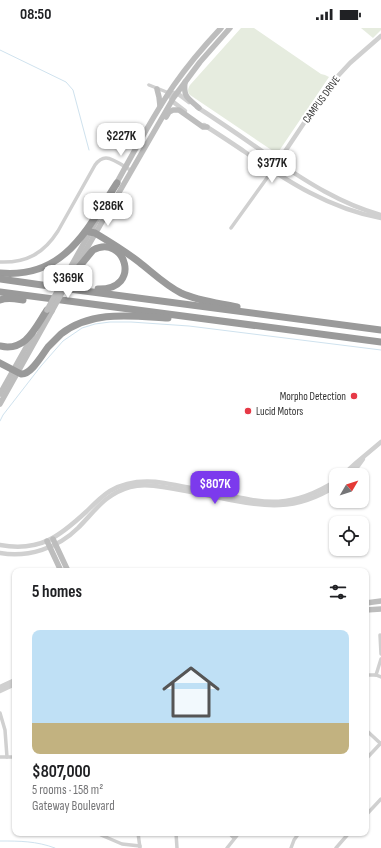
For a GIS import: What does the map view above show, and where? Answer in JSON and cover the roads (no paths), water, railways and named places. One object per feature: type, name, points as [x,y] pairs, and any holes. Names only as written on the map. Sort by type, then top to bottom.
[{"type":"highway","points":[[0,273],[17,273],[34,270],[51,264],[65,254],[81,237],[117,183]]},
{"type":"highway","points":[[93,232],[129,254],[162,281],[179,292],[201,300],[252,310],[268,315]]},
{"type":"highway","points":[[16,281],[106,289],[112,288],[121,281],[124,276],[125,265],[119,253],[115,250],[109,248],[98,248],[93,250],[68,277]]},
{"type":"highway","points":[[0,279],[381,331]]},
{"type":"highway","points":[[0,283],[381,331]]},
{"type":"highway","points":[[0,292],[381,342]]},
{"type":"highway","points":[[0,300],[10,298],[100,305]]},
{"type":"highway","points":[[0,346],[13,347],[24,342],[49,310]]},
{"type":"highway","points":[[0,363],[15,372],[24,374],[30,371],[55,340],[70,328],[97,318],[117,316],[228,322]]},
{"type":"main road","points":[[0,404],[15,372],[93,232],[125,168],[160,107],[195,58],[221,28]]},
{"type":"main road","points":[[93,232],[132,171],[177,93],[213,46],[230,28]]},
{"type":"main road","points":[[185,82],[186,97],[199,108]]},
{"type":"main road","points":[[157,89],[160,107]]},
{"type":"main road","points":[[141,156],[145,154],[169,112],[179,110],[203,127],[207,126]]},
{"type":"main road","points":[[0,394],[15,372]]},
{"type":"main road","points":[[51,543],[60,568]]},
{"type":"main road","points":[[51,543],[66,568]]},
{"type":"main road","points":[[369,603],[381,601]]},
{"type":"main road","points":[[369,610],[381,609]]},
{"type":"street","name":"CAMPUS DRIVE","points":[[272,170],[337,77],[350,63],[381,36]]},
{"type":"street","points":[[149,85],[169,93],[177,93],[302,179],[355,206],[381,215]]},
{"type":"street","points":[[169,93],[172,102],[294,184],[319,198],[355,212],[381,218]]},
{"type":"street","points":[[0,262],[9,262],[28,258],[38,253],[53,239],[98,161],[106,158],[111,159],[132,171]]},
{"type":"street","points":[[232,228],[272,170]]},
{"type":"street","points":[[351,468],[381,442]]},
{"type":"street","points":[[356,468],[369,451]]},
{"type":"street","points":[[0,553],[20,555],[40,550],[51,543],[110,491],[129,483],[152,481],[268,502],[292,500],[304,497],[329,485]]},
{"type":"street","points":[[0,545],[22,547],[51,543],[70,535],[103,501],[112,494],[130,487],[141,485],[152,485],[244,503],[268,506],[293,504],[305,501],[329,491]]},
{"type":"street","points":[[380,635],[381,654]]},
{"type":"street","points":[[376,675],[381,659]]},
{"type":"street","points":[[369,675],[381,677]]},
{"type":"street","points":[[0,687],[12,681]]},
{"type":"street","points":[[0,691],[12,685]]},
{"type":"street","points":[[0,713],[5,730],[7,757]]},
{"type":"street","points":[[369,733],[381,743],[369,756]]},
{"type":"street","points":[[0,757],[12,757]]},
{"type":"street","points":[[369,812],[381,799]]},
{"type":"street","points":[[103,836],[122,844],[140,847],[138,836]]},
{"type":"street","points":[[176,836],[177,848]]},
{"type":"street","points":[[291,848],[297,836]]},
{"type":"street","points":[[336,848],[347,836]]},
{"type":"street","points":[[227,848],[234,838]]},
{"type":"waterway","points":[[0,50],[66,82],[73,90],[89,150]]},
{"type":"waterway","points":[[0,421],[41,366],[63,341],[82,328],[95,324],[131,322],[189,326],[381,350]]},
{"type":"waterway","points":[[0,841],[21,841],[55,848]]},
{"type":"place","name":"Morpho Detection","points":[[354,396]]},
{"type":"place","name":"Lucid Motors","points":[[248,411]]}]
